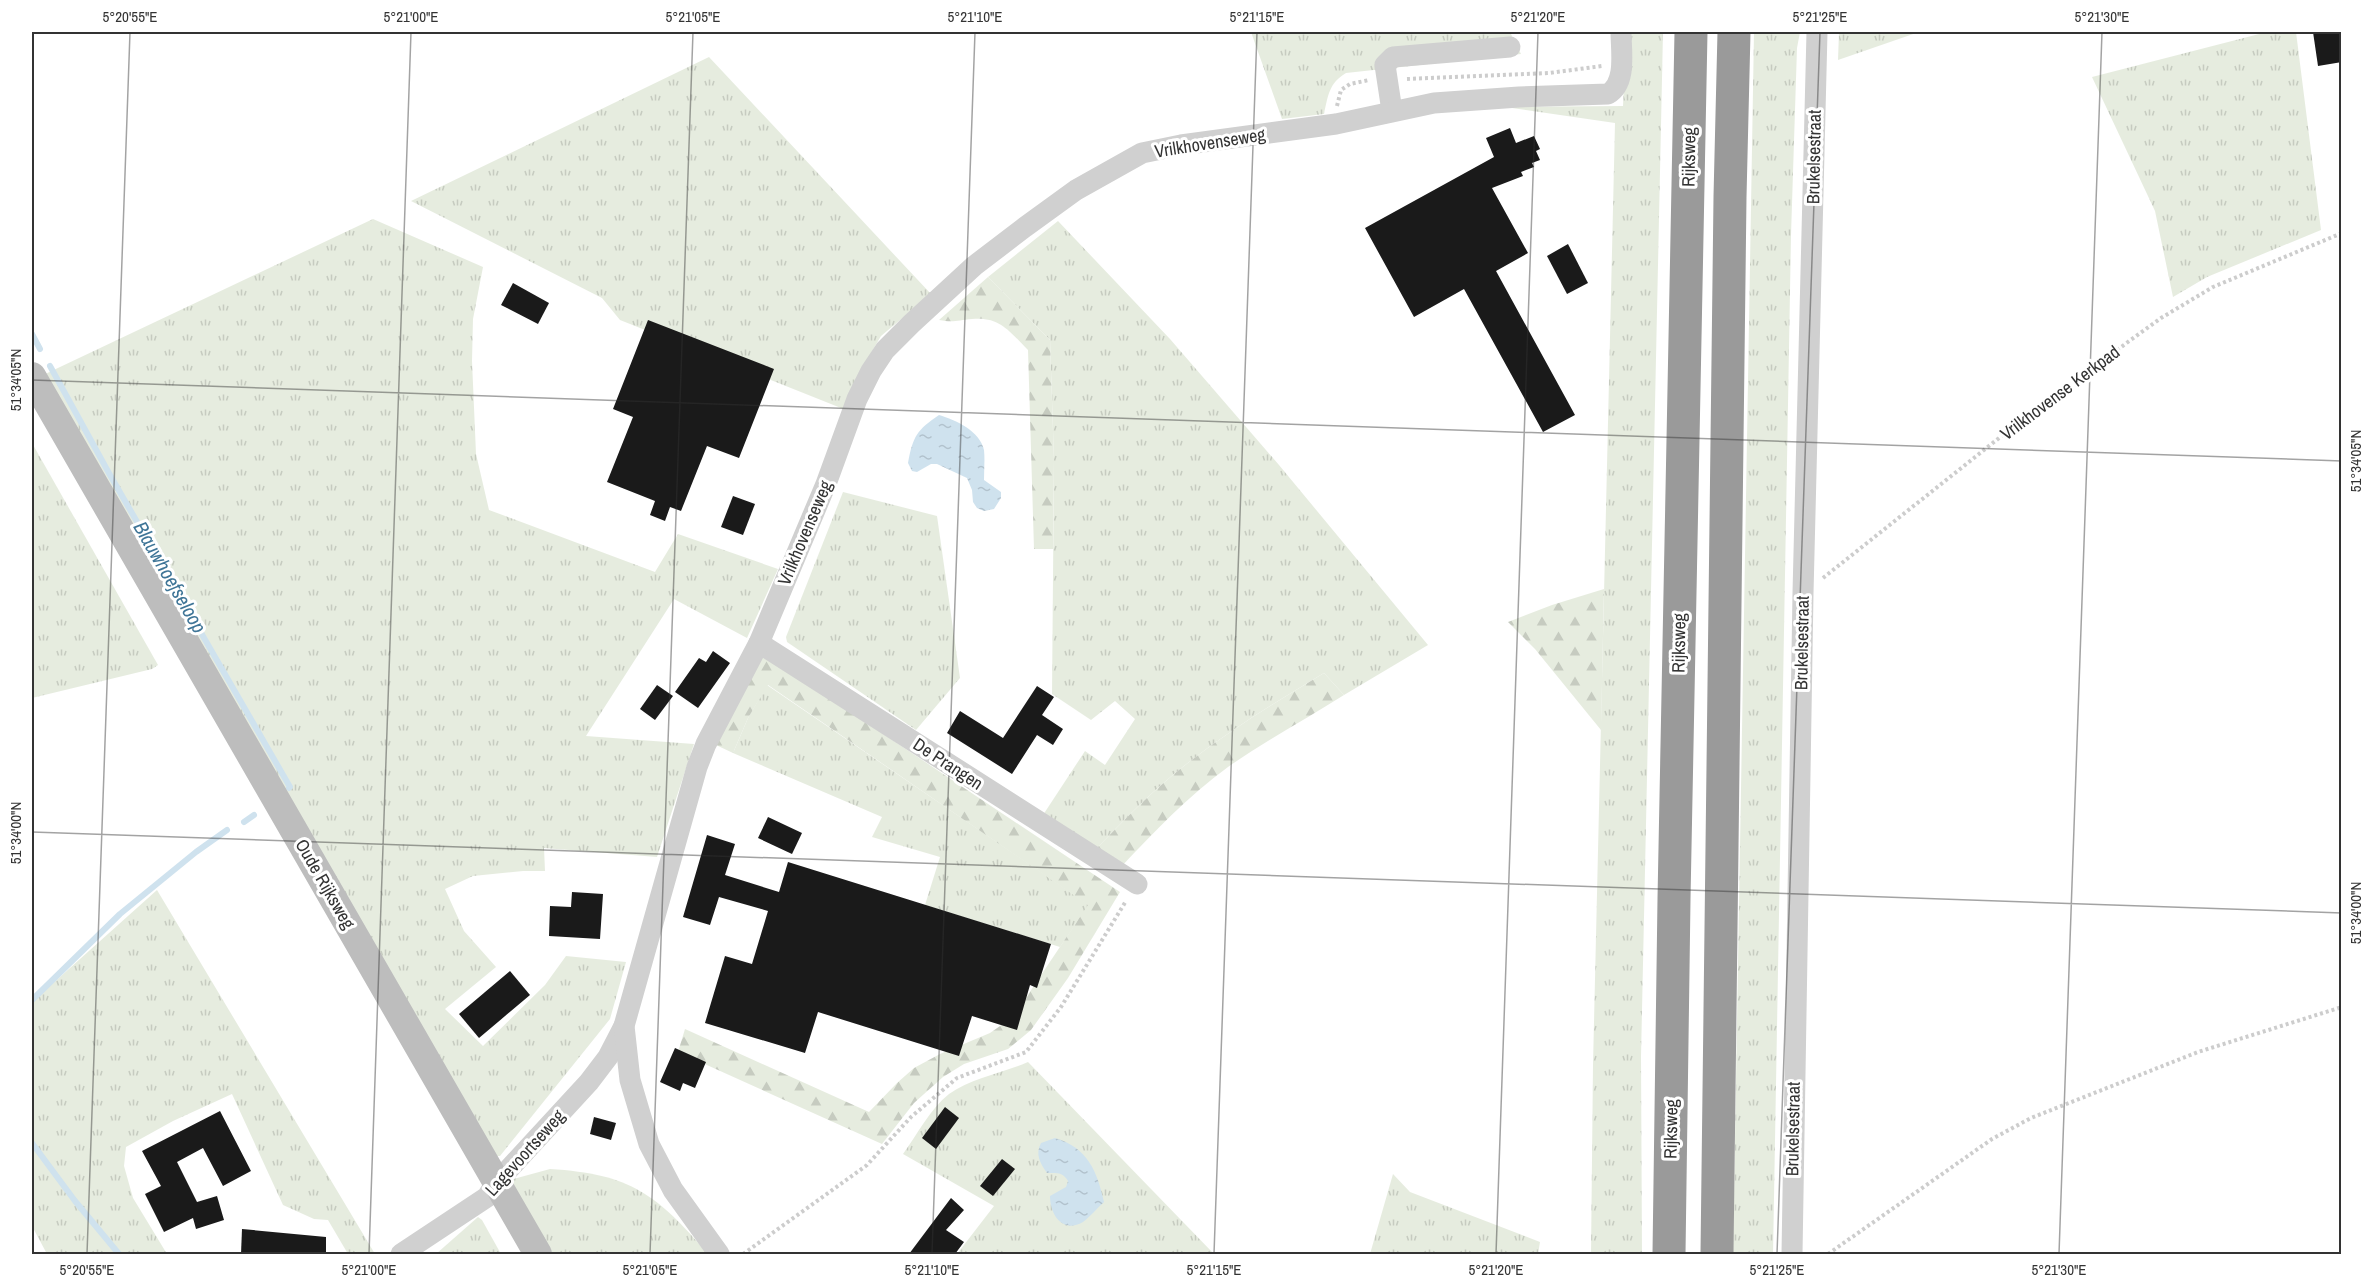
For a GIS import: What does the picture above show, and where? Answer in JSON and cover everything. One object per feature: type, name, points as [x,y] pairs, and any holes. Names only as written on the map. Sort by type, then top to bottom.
[{"type":"highway","name":"Rijksweg","points":[[1669,1254],[1691,32]]},
{"type":"highway","points":[[1716,1254],[1734,32]]},
{"type":"street","name":"Vrilkhovenseweg","points":[[719,1254],[673,1190],[649,1144],[630,1080],[624,1026],[697,767],[706,744],[759,643],[826,484],[857,399],[885,350],[974,266],[1076,189],[1142,153],[1181,145],[1336,124],[1434,103],[1469,99],[1608,94],[1619,82],[1621,32]]},
{"type":"street","name":"Brukelsestraat","points":[[1792,1254],[1803,593],[1817,32]]},
{"type":"street","points":[[1392,111],[1385,65],[1393,57],[1510,47]]},
{"type":"street","name":"Oude Rijksweg","points":[[32,376],[538,1254]]},
{"type":"street","name":"De Prangen","points":[[759,643],[1137,884]]},
{"type":"street","name":"Lagevoortseweg","points":[[401,1254],[487,1197],[496,1183],[589,1082],[608,1057],[624,1026]]},
{"type":"path","name":"Vrilkhovense Kerkpad","points":[[1803,593],[2033,411],[2161,318],[2213,287],[2342,233]]},
{"type":"path","points":[[743,1254],[867,1165],[911,1117],[957,1078],[1026,1052],[1061,1007],[1137,884]]},
{"type":"path","points":[[1828,1254],[1992,1139],[2031,1118],[2198,1052],[2342,1007]]},
{"type":"green space","points":[[1251,32],[1510,32],[1521,54],[1346,73],[1333,86],[1324,114],[1282,119]]},
{"type":"green space","points":[[1626,32],[1663,32],[1641,1057],[1642,1254],[1591,1254],[1593,1065],[1615,123],[1505,107],[1623,106]]},
{"type":"green space","points":[[1754,32],[1800,32],[1797,48],[1791,235],[1773,1254],[1733,1254]]},
{"type":"green space","points":[[1839,32],[1919,32],[1838,60]]},
{"type":"green space","points":[[2267,32],[2296,32],[2321,230],[2207,277],[2173,297],[2155,211],[2092,77]]},
{"type":"green space","points":[[709,57],[931,294],[881,336],[846,410],[620,320],[602,298],[411,201]]},
{"type":"green space","points":[[373,219],[483,267],[473,319],[472,361],[476,454],[489,510],[655,572],[678,534],[778,569],[747,638],[674,599],[586,736],[694,744],[657,857],[544,848],[545,871],[473,876],[445,889],[464,931],[496,967],[445,1009],[483,1046],[545,985],[566,956],[626,962],[610,1019],[500,1156],[492,1156],[41,376]]},
{"type":"green space","points":[[1058,221],[1170,339],[1279,465],[1428,645],[1344,695],[1324,673],[1290,693],[1180,769],[1095,850],[1043,815],[1085,751],[1105,765],[1135,719],[1115,701],[1091,720],[1052,694],[1054,461],[1050,340],[988,277]]},
{"type":"green space","points":[[988,277],[1050,340],[1054,461],[1053,549],[1034,549],[1028,350],[1010,331],[990,320],[939,320]]},
{"type":"green space","points":[[32,443],[158,665],[152,669],[32,698]]},
{"type":"green space","points":[[843,492],[937,516],[960,678],[916,730],[787,642],[786,637]]},
{"type":"green space","points":[[1604,589],[1601,730],[1535,649],[1508,622]]},
{"type":"green space","points":[[762,653],[1120,892],[1068,978],[1031,1030],[1008,1049],[964,1064],[943,1077],[914,1103],[882,1144],[678,1052],[685,1029],[869,1112],[914,1068],[940,1054],[990,1033],[1013,1017],[1088,905],[768,685],[748,718],[733,753],[716,745]]},
{"type":"green space","points":[[1324,673],[1344,695],[1256,748],[1213,778],[1172,815],[1121,867],[1095,850],[1154,791],[1180,769],[1241,725]]},
{"type":"green space","points":[[767,685],[1089,905],[1060,947],[925,905],[940,857],[872,837],[882,817],[733,753],[748,718]]},
{"type":"green space","points":[[157,890],[375,1254],[348,1254],[328,1220],[314,1219],[283,1205],[232,1094],[173,1121],[126,1147],[124,1166],[133,1198],[167,1254],[47,1254],[32,1226],[32,1002]]},
{"type":"green space","points":[[1028,1062],[1214,1254],[957,1254],[994,1206],[903,1154],[930,1115],[949,1094],[977,1080]]},
{"type":"green space","points":[[550,1169],[602,1176],[640,1191],[673,1216],[708,1254],[549,1254],[506,1181]]},
{"type":"green space","points":[[1393,1174],[1410,1192],[1540,1242],[1538,1254],[1370,1254]]},
{"type":"green space","points":[[478,1217],[482,1220],[501,1254],[436,1254]]},
{"type":"water","points":[[939,415],[966,427],[982,443],[984,480],[1001,492],[1001,498],[994,509],[984,511],[977,508],[973,502],[972,490],[967,478],[937,464],[931,464],[917,472],[912,471],[908,463],[914,440],[926,425]]},
{"type":"water","points":[[1055,1138],[1066,1142],[1083,1154],[1098,1180],[1104,1202],[1086,1220],[1076,1225],[1063,1224],[1052,1209],[1050,1196],[1066,1187],[1068,1181],[1057,1173],[1047,1173],[1039,1158],[1038,1151],[1041,1143]]},
{"type":"building","points":[[2313,32],[2342,32],[2342,62],[2318,66]]},
{"type":"building","points":[[1510,128],[1516,143],[1534,136],[1540,149],[1536,151],[1540,160],[1532,163],[1534,167],[1521,172],[1523,176],[1492,188],[1528,253],[1496,271],[1575,415],[1543,432],[1464,289],[1414,317],[1365,228],[1494,157],[1486,138]]},
{"type":"building","points":[[1568,244],[1588,283],[1567,294],[1547,256]]},
{"type":"building","points":[[513,283],[549,303],[538,324],[501,305]]},
{"type":"building","points":[[648,320],[774,369],[739,458],[707,446],[681,511],[670,507],[665,521],[650,515],[655,501],[607,482],[633,417],[613,409]]},
{"type":"building","points":[[733,496],[755,504],[743,535],[721,527]]},
{"type":"building","points":[[713,651],[730,663],[698,708],[675,692],[699,658],[706,662]]},
{"type":"building","points":[[657,685],[673,696],[655,720],[640,709]]},
{"type":"building","points":[[1037,686],[1054,697],[1042,715],[1063,729],[1053,745],[1037,735],[1012,774],[947,733],[960,711],[1003,738]]},
{"type":"building","points":[[768,817],[802,833],[792,854],[758,838]]},
{"type":"building","points":[[707,835],[735,844],[725,875],[779,892],[788,862],[1051,944],[1037,988],[1030,985],[1017,1030],[972,1016],[959,1056],[818,1012],[805,1053],[705,1023],[725,956],[752,964],[768,911],[719,897],[710,925],[683,917]]},
{"type":"building","points":[[572,892],[603,894],[600,939],[549,936],[550,906],[571,907]]},
{"type":"building","points":[[510,971],[530,995],[479,1038],[459,1014]]},
{"type":"building","points":[[675,1048],[706,1062],[695,1088],[683,1083],[680,1091],[660,1082]]},
{"type":"building","points":[[945,1107],[959,1118],[936,1149],[922,1138]]},
{"type":"building","points":[[220,1111],[251,1171],[223,1186],[203,1148],[177,1162],[197,1202],[217,1196],[224,1220],[196,1229],[193,1218],[164,1232],[145,1194],[161,1186],[142,1151]]},
{"type":"building","points":[[594,1117],[616,1123],[611,1140],[590,1134]]},
{"type":"building","points":[[1002,1159],[1015,1169],[993,1196],[980,1186]]},
{"type":"building","points":[[951,1198],[964,1210],[946,1230],[964,1242],[955,1254],[909,1254]]},
{"type":"building","points":[[242,1229],[326,1237],[326,1254],[241,1254]]},
{"type":"waterway","name":"Blauwhoefseloop","points":[[32,334],[40,349]]},
{"type":"waterway","name":"Blauwhoefseloop","points":[[50,366],[289,788]]},
{"type":"waterway","name":"Blauwhoefseloop","points":[[244,822],[254,815]]},
{"type":"waterway","name":"Blauwhoefseloop","points":[[32,1000],[120,914],[196,852],[227,830]]},
{"type":"waterway","name":"Blauwhoefseloop","points":[[32,1143],[75,1201],[119,1254]]}]
